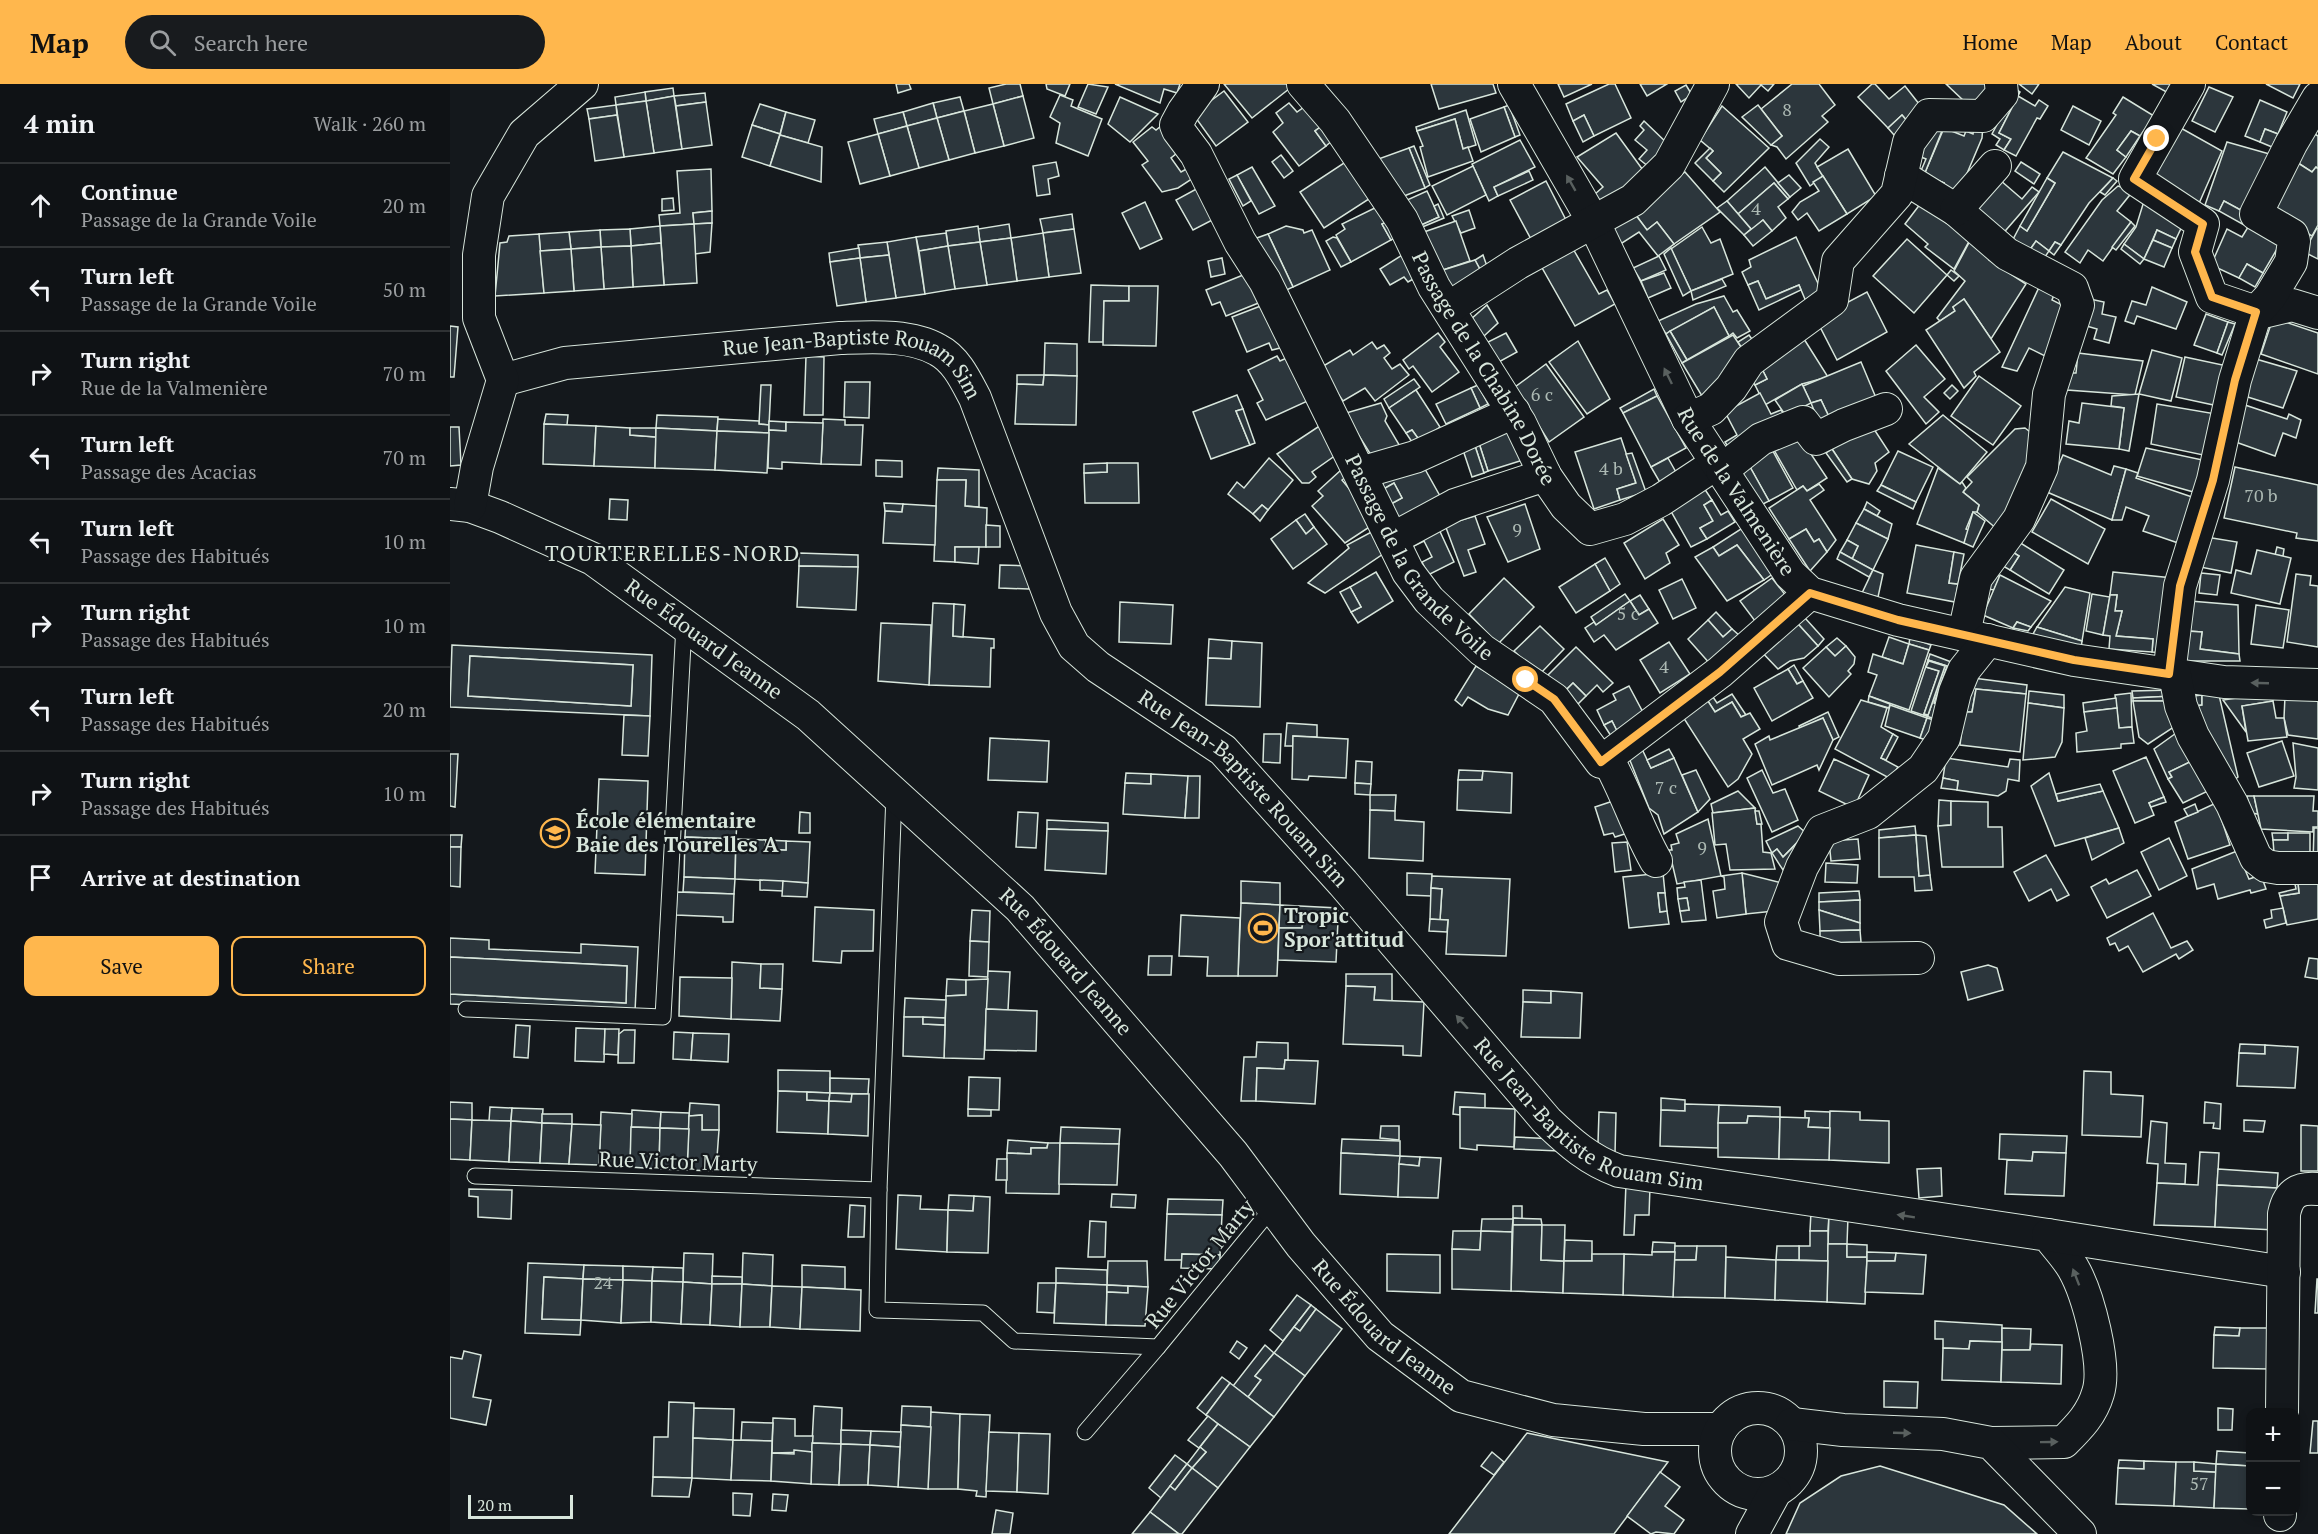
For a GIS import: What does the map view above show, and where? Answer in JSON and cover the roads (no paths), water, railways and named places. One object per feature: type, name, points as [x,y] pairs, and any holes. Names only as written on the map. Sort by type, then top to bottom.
[{"type":"street","points":[[460,505],[477,467],[503,381],[479,318],[479,255],[488,196],[524,134],[582,84]]},
{"type":"street","name":"Passage de la Grande Voile","points":[[1203,84],[1183,112],[1176,125],[1178,130],[1196,154],[1240,242],[1265,281],[1408,572],[1429,600],[1482,650],[1554,699],[1601,762],[1607,758]]},
{"type":"street","name":"Passage de la Chabine Dorée","points":[[1303,84],[1335,122],[1402,220],[1434,287],[1450,307],[1464,335],[1514,412],[1545,475],[1566,506],[1590,529],[1625,519],[1719,467]]},
{"type":"street","name":"Rue de la Valmenière","points":[[1514,84],[1593,221],[1689,419],[1790,574],[1810,593],[1898,620],[2074,660],[2224,682],[2318,685]]},
{"type":"street","points":[[1450,307],[1518,263],[1633,200],[1669,165],[1713,84]]},
{"type":"street","points":[[1689,419],[1711,410],[1731,388],[1749,361],[1832,300],[1838,261],[1897,194],[1909,142],[1929,115],[1983,116],[2002,94],[2001,84]]},
{"type":"street","points":[[2189,84],[2134,179],[2203,224],[2195,252],[2212,297],[2256,312],[2292,305],[2318,313]]},
{"type":"street","points":[[2318,98],[2256,214],[2292,235],[2294,241],[2291,262],[2270,297],[2256,312],[2235,380],[2213,480],[2180,586],[2172,674],[2193,736],[2232,804],[2256,858],[2266,866],[2278,868],[2318,868]]},
{"type":"street","points":[[1956,210],[1995,166]]},
{"type":"street","points":[[1901,176],[1956,210],[2007,254],[2072,288],[2079,305],[2049,394],[2042,467],[2019,519],[1976,578],[1976,637],[1955,692],[1944,738],[1923,769],[1868,813],[1822,831],[1802,867],[1781,922],[1788,944],[1839,959],[1918,958]]},
{"type":"street","name":"Rue Jean-Baptiste Rouam Sim","points":[[503,381],[566,363],[840,338],[875,337],[915,343],[939,350],[959,369],[975,398],[1056,613],[1074,646],[1098,667],[1224,750],[1343,883],[1547,1120],[1575,1148],[1594,1162],[1619,1171],[2284,1272]]},
{"type":"street","points":[[1719,467],[1761,439],[1803,422],[1816,440],[1844,425],[1886,409]]},
{"type":"street","points":[[1360,473],[1415,457],[1514,412]]},
{"type":"street","points":[[1392,539],[1455,505],[1545,475]]},
{"type":"street","name":"Rue Édouard Jeanne","points":[[460,505],[593,559],[808,715],[894,790],[1020,908],[1233,1154],[1301,1245],[1380,1336],[1461,1396],[1553,1420],[1644,1429],[1721,1429]]},
{"type":"street","points":[[1656,861],[1639,832],[1623,786],[1607,758],[1720,672],[1810,593]]},
{"type":"street","points":[[2282,1408],[2286,1203],[2292,1194],[2300,1189],[2318,1189]]},
{"type":"street","points":[[1738,1534],[1716,1446],[1721,1429],[1730,1418],[1755,1408],[1769,1409],[1792,1424],[1843,1430],[1943,1434],[1991,1443],[2064,1442],[2085,1421],[2099,1392],[2100,1353],[2074,1269],[2048,1235]]},
{"type":"street","points":[[1752,1534],[1775,1492],[1793,1478],[1798,1469],[1802,1445],[1792,1424]]},
{"type":"street","name":"Rue Édouard Jeanne","points":[[1644,1429],[1725,1476]]},
{"type":"street","points":[[1798,1469],[1843,1430]]},
{"type":"street","points":[[1991,1443],[2080,1534]]},
{"type":"street","points":[[1725,1476],[1747,1493],[1761,1495],[1775,1492]]},
{"type":"lane","points":[[466,1009],[663,1017],[684,623]]},
{"type":"lane","name":"Rue Victor Marty","points":[[894,790],[879,1190],[877,1310],[983,1312],[1014,1341],[1158,1347]]},
{"type":"lane","name":"Rue Victor Marty","points":[[475,1176],[879,1190]]},
{"type":"lane","name":"Rue Victor Marty","points":[[1085,1432],[1274,1207]]},
{"type":"place","name":"École élémentaire Baie des Tourelles A","points":[[555,833]]},
{"type":"place","name":"Tropic Spor'attitud","points":[[1263,928]]},
{"type":"district","name":"TOURTERELLES-NORD","points":[[673,553]]}]
